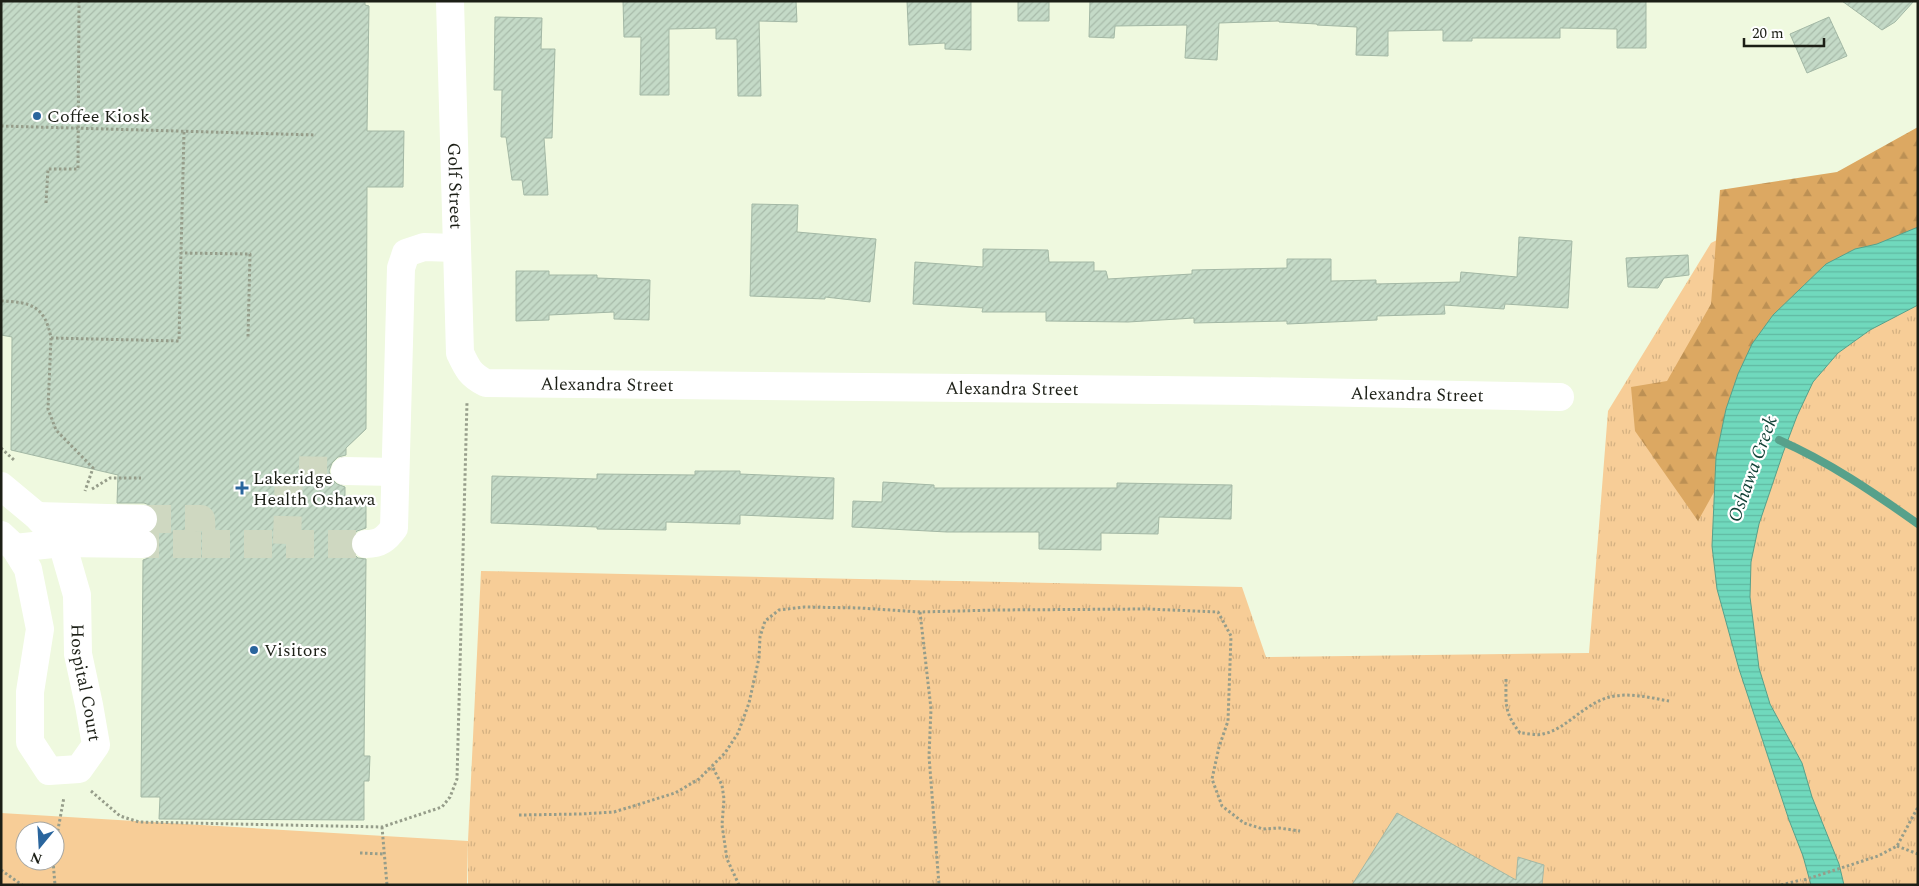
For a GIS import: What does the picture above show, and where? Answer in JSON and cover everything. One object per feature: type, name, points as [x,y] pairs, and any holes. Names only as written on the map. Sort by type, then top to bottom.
[{"type":"street","name":"Golf Street","points":[[450,1],[460,353],[468,369]]},
{"type":"street","points":[[366,544],[374,544],[386,539],[394,528],[401,268],[406,253],[424,247],[456,248]]},
{"type":"street","name":"Alexandra Street","points":[[468,369],[474,376],[486,383],[1252,391],[1560,397]]},
{"type":"street","points":[[345,471],[395,472]]},
{"type":"street","name":"Hospital Court","points":[[1,486],[37,516],[62,543],[77,595],[78,654],[96,745],[79,769],[49,771],[30,742],[30,692],[40,628],[28,569],[8,541]]},
{"type":"street","points":[[8,541],[62,543],[143,532],[37,516]]},
{"type":"path","points":[[46,203],[48,169],[78,169],[79,1]]},
{"type":"path","points":[[1,126],[316,135]]},
{"type":"path","points":[[51,338],[179,341],[184,132]]},
{"type":"path","points":[[181,252],[250,254],[248,338]]},
{"type":"path","points":[[1,301],[23,302],[40,311],[50,329],[48,409],[56,430],[93,468],[83,494],[110,478],[141,478]]},
{"type":"path","points":[[88,789],[120,816],[139,822],[382,827],[442,807],[450,797],[457,779],[468,369]]},
{"type":"path","points":[[1,448],[19,465]]},
{"type":"path","points":[[519,815],[614,812],[675,793],[699,780],[713,768],[738,733],[750,703],[764,621],[779,610],[804,607],[920,612],[1148,609],[1218,612],[1231,636],[1228,721],[1212,779],[1222,806],[1244,823],[1263,829],[1278,828],[1300,832]]},
{"type":"path","points":[[920,612],[931,709],[930,756],[939,885]]},
{"type":"path","points":[[1506,679],[1506,704],[1509,719],[1520,733],[1544,734],[1563,725],[1599,700],[1615,696],[1637,695],[1669,701]]},
{"type":"path","points":[[713,768],[722,784],[724,799],[722,825],[727,859],[739,885]]},
{"type":"path","points":[[60,821],[65,796]]},
{"type":"path","points":[[1781,885],[1878,856],[1897,846],[1918,807]]},
{"type":"path","points":[[382,827],[387,885]]},
{"type":"path","points":[[1897,846],[1918,854]]},
{"type":"path","points":[[360,853],[384,854]]},
{"type":"path","points":[[1,870],[22,885]]},
{"type":"path","points":[[53,871],[55,885]]},
{"type":"green space","points":[[1918,127],[1918,292],[1794,348],[1698,521],[1635,431],[1631,387],[1667,381],[1711,304],[1720,190],[1837,172]]},
{"type":"green space","points":[[1918,139],[1918,885],[468,885],[468,841],[481,571],[1242,587],[1266,657],[1589,653],[1608,411],[1711,243]]},
{"type":"green space","points":[[1,813],[468,841],[467,885],[1,885]]},
{"type":"water","name":"Oshawa Creek","points":[[1918,227],[1918,305],[1870,330],[1838,353],[1813,382],[1797,416],[1783,453],[1759,524],[1751,562],[1750,597],[1759,668],[1770,704],[1802,763],[1812,797],[1839,864],[1844,885],[1811,885],[1803,856],[1789,820],[1739,669],[1717,589],[1712,546],[1716,457],[1726,409],[1738,374],[1752,344],[1773,315],[1826,264],[1855,249],[1877,244]]},
{"type":"building","name":"Lakeridge Health Oshawa","points":[[1,1],[365,1],[365,5],[369,6],[367,131],[404,131],[403,187],[367,187],[366,429],[346,448],[346,455],[338,457],[332,463],[329,471],[332,479],[337,484],[345,487],[345,496],[366,496],[366,528],[357,531],[352,537],[350,544],[353,553],[358,558],[366,559],[364,756],[370,756],[369,781],[364,781],[364,820],[159,819],[160,797],[141,797],[143,560],[157,552],[159,544],[157,537],[152,531],[159,520],[157,512],[152,506],[144,503],[117,503],[118,475],[11,450],[12,337],[1,335]]},
{"type":"building","points":[[623,1],[796,1],[797,22],[759,21],[761,96],[738,96],[737,39],[716,39],[716,28],[669,29],[669,95],[640,95],[641,37],[624,37]]},
{"type":"building","points":[[907,1],[971,1],[971,50],[945,49],[945,43],[909,45]]},
{"type":"building","points":[[1018,1],[1049,1],[1049,21],[1018,21]]},
{"type":"building","points":[[1090,1],[1646,1],[1646,48],[1617,48],[1617,29],[1560,28],[1560,38],[1472,38],[1472,41],[1443,41],[1443,30],[1388,31],[1388,56],[1356,55],[1357,27],[1279,21],[1219,23],[1217,60],[1185,58],[1187,25],[1115,26],[1114,38],[1089,37]]},
{"type":"building","points":[[1842,1],[1914,1],[1895,22],[1882,30]]},
{"type":"building","points":[[495,17],[542,18],[541,49],[555,49],[552,138],[544,138],[548,195],[524,195],[522,180],[512,180],[506,137],[501,137],[502,90],[494,90]]},
{"type":"building","points":[[1829,17],[1847,56],[1807,73],[1790,34]]},
{"type":"building","points":[[752,204],[798,205],[797,232],[876,239],[870,302],[825,297],[825,299],[750,296]]},
{"type":"building","points":[[1519,237],[1572,241],[1568,308],[1505,304],[1504,309],[1444,305],[1445,314],[1377,316],[1377,320],[1287,324],[1287,321],[1194,323],[1194,318],[1128,322],[1046,321],[1046,312],[982,312],[983,308],[913,304],[915,262],[983,267],[983,249],[1048,250],[1049,262],[1094,262],[1094,271],[1106,271],[1108,279],[1192,274],[1192,270],[1287,268],[1287,259],[1331,259],[1331,281],[1376,280],[1376,284],[1460,282],[1461,272],[1517,277]]},
{"type":"building","points":[[1688,255],[1689,275],[1664,278],[1658,288],[1628,287],[1626,258]]},
{"type":"building","points":[[516,271],[549,271],[549,275],[597,275],[597,278],[650,280],[649,320],[614,319],[614,312],[549,315],[549,320],[516,321]]},
{"type":"building","points":[[695,471],[740,471],[740,474],[834,478],[833,519],[740,515],[740,524],[666,522],[666,530],[597,529],[597,527],[491,523],[492,476],[597,479],[597,474],[695,475]]},
{"type":"building","points":[[883,482],[934,485],[934,488],[1117,488],[1117,483],[1232,485],[1231,519],[1159,517],[1158,534],[1101,533],[1101,550],[1039,549],[1039,532],[947,532],[852,527],[853,501],[882,502]]},
{"type":"building","points":[[1397,813],[1516,880],[1518,857],[1544,865],[1542,885],[1352,885]]},
{"type":"waterway","name":"Oshawa Creek","points":[[1779,440],[1850,478],[1918,524]]},
{"type":"tunnel","points":[[287,544],[289,470],[345,471]]},
{"type":"tunnel","points":[[143,519],[201,519],[202,544],[143,544]]},
{"type":"tunnel","points":[[202,544],[366,544]]},
{"type":"place","name":"Coffee Kiosk","points":[[37,116]]},
{"type":"place","name":"Lakeridge Health Oshawa","points":[[242,488]]},
{"type":"place","name":"Visitors","points":[[254,650]]}]
